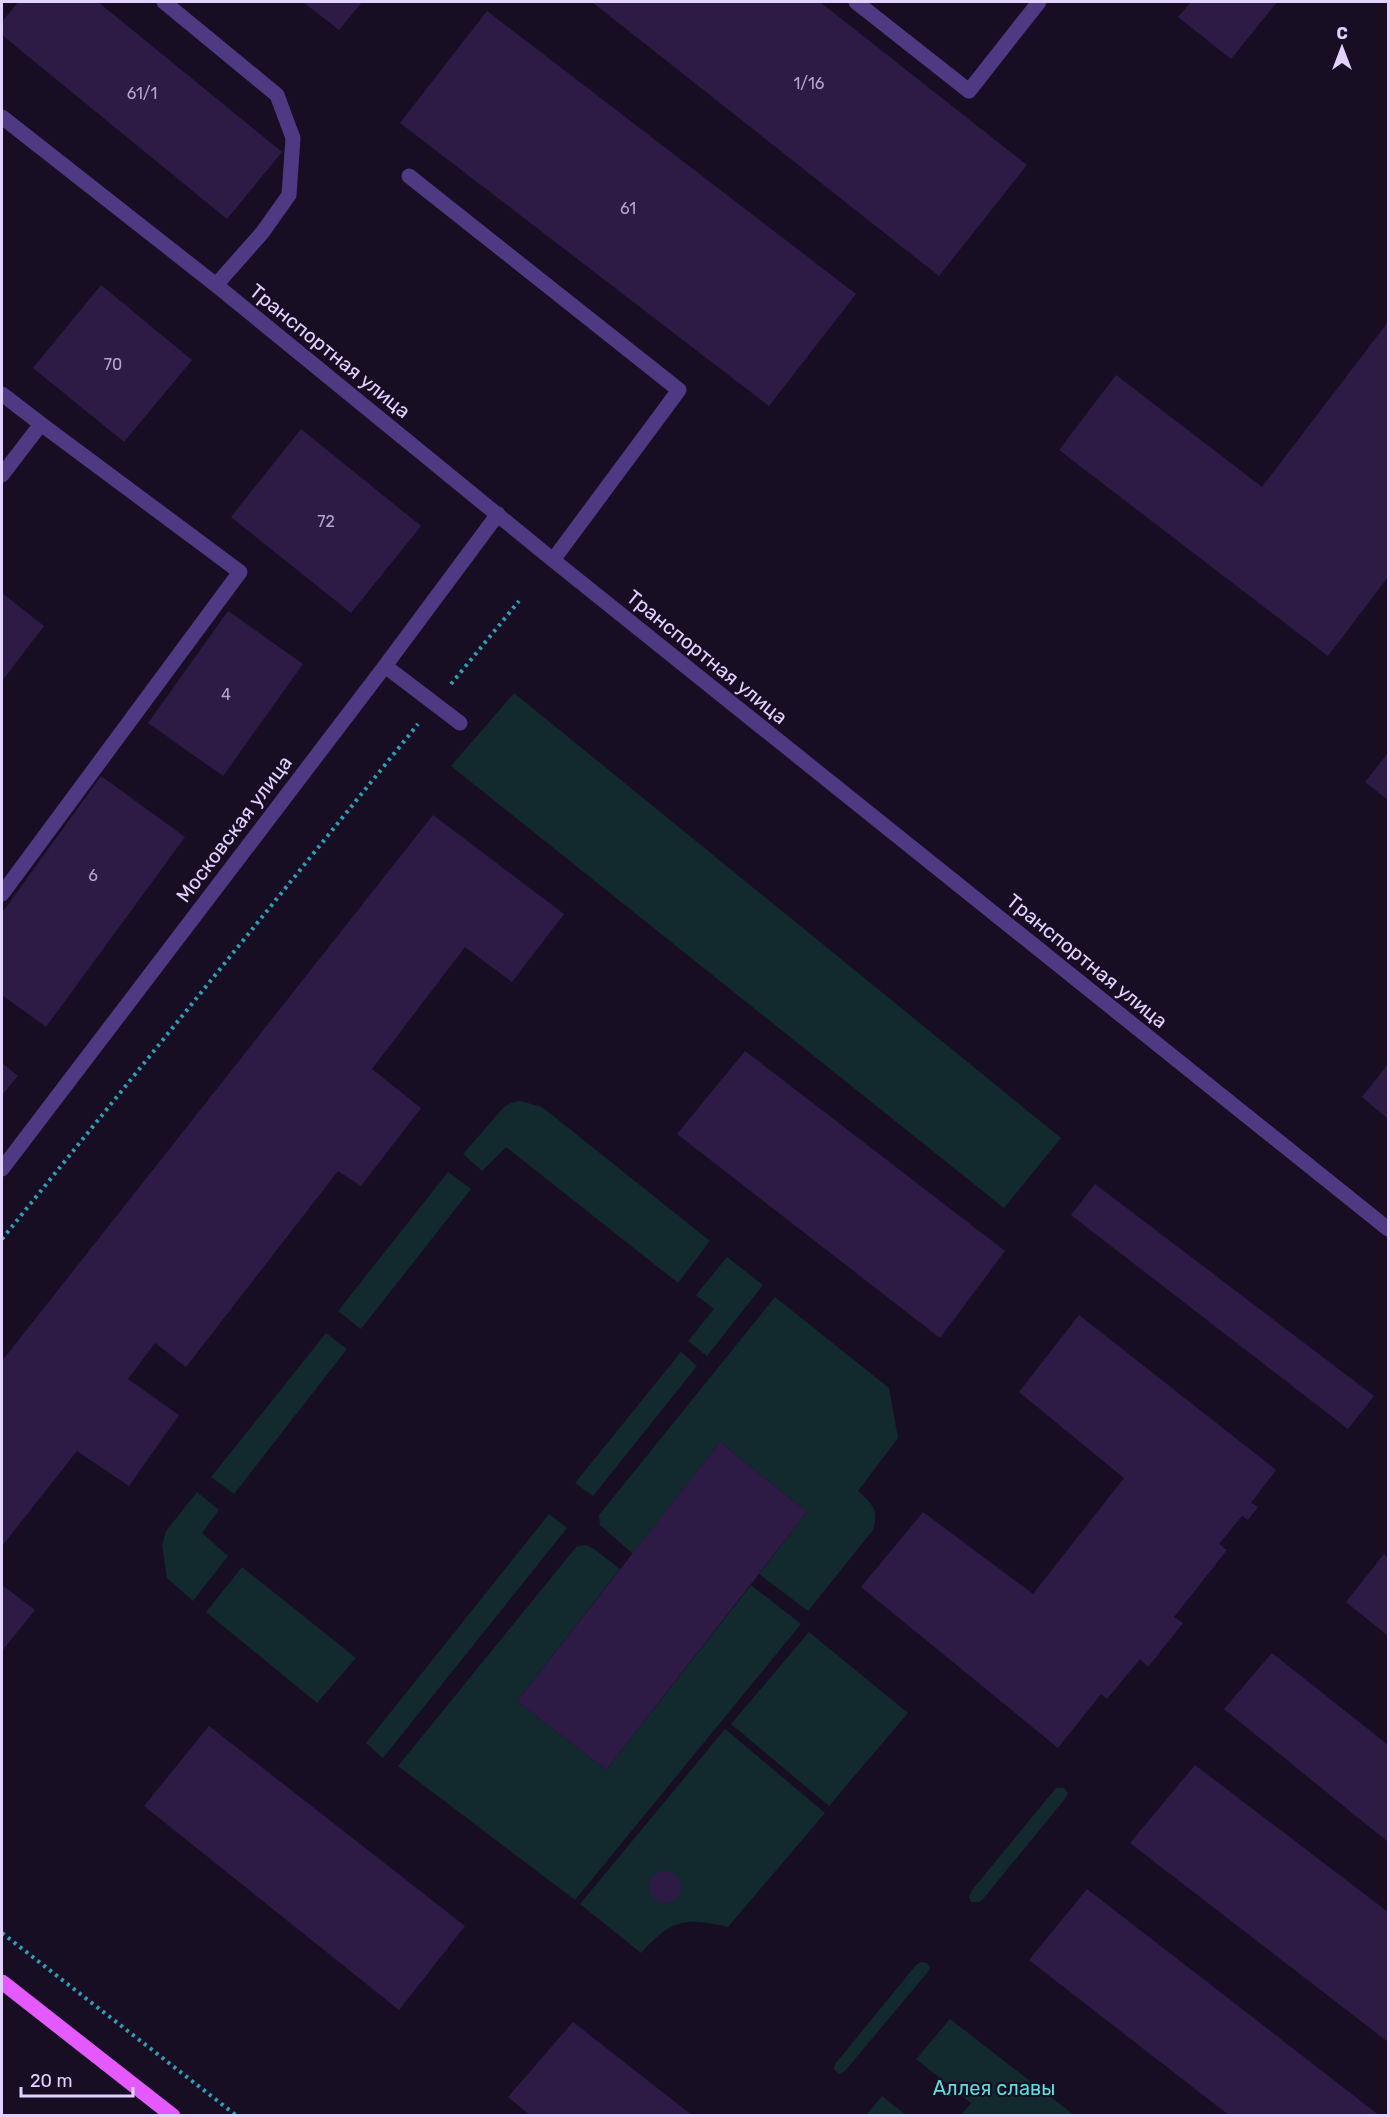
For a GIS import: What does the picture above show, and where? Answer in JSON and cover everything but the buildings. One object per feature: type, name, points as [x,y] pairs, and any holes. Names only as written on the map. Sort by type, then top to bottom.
[{"type":"main road","points":[[2,1982],[173,2115]]},
{"type":"street","points":[[164,2],[277,95],[293,138],[289,195],[262,233],[216,285]]},
{"type":"street","points":[[856,2],[969,91],[1039,2]]},
{"type":"street","name":"Транспортная улица","points":[[2,117],[216,285],[552,560],[1389,1229]]},
{"type":"street","points":[[409,176],[679,390],[552,560]]},
{"type":"street","points":[[2,394],[240,573],[2,894]]},
{"type":"street","points":[[2,475],[41,424]]},
{"type":"street","name":"Московская улица","points":[[2,1170],[498,514]]},
{"type":"street","points":[[385,666],[460,723]]},
{"type":"path","points":[[2,1239],[519,601]]},
{"type":"path","points":[[2,1933],[237,2115]]},
{"type":"green space","points":[[514,693],[1061,1138],[1004,1208],[451,766]]},
{"type":"green space","points":[[520,1101],[542,1107],[710,1241],[678,1283],[506,1147],[482,1171],[463,1154],[504,1107]]},
{"type":"green space","points":[[448,1172],[471,1189],[361,1329],[338,1311]]},
{"type":"green space","points":[[727,1257],[763,1285],[707,1356],[688,1341],[714,1309],[696,1295]]},
{"type":"green space","points":[[775,1297],[889,1388],[898,1438],[858,1491],[868,1500],[875,1512],[873,1530],[808,1611],[759,1574],[807,1512],[720,1442],[633,1554],[600,1525],[599,1515]]},
{"type":"green space","points":[[326,1333],[347,1349],[234,1494],[211,1477]]},
{"type":"green space","points":[[681,1352],[697,1366],[593,1496],[575,1483]]},
{"type":"green space","points":[[197,1492],[219,1510],[202,1533],[228,1556],[193,1601],[167,1578],[162,1545],[166,1531]]},
{"type":"green space","points":[[549,1514],[567,1528],[383,1758],[366,1743]]},
{"type":"green space","points":[[586,1545],[620,1569],[517,1701],[606,1770],[751,1585],[801,1624],[575,1900],[398,1766],[577,1546]]},
{"type":"green space","points":[[242,1567],[356,1658],[317,1703],[206,1612]]},
{"type":"green space","points":[[809,1632],[908,1713],[829,1806],[731,1724]]},
{"type":"green space","points":[[725,1729],[825,1813],[728,1927],[700,1922],[680,1924],[661,1933],[641,1953],[580,1904]]},
{"type":"green space","points":[[1056,1788],[1064,1788],[1068,1793],[1064,1800],[983,1899],[979,1902],[971,1902],[969,1897],[972,1890]]},
{"type":"green space","points":[[921,1962],[927,1963],[930,1968],[926,1974],[845,2071],[839,2074],[834,2069],[835,2064],[916,1965]]},
{"type":"green space","name":"Аллея славы","points":[[950,2019],[1074,2115],[961,2115],[971,2103],[916,2059]]},
{"type":"green space","name":"Аллея славы","points":[[882,2096],[906,2115],[866,2115]]}]
